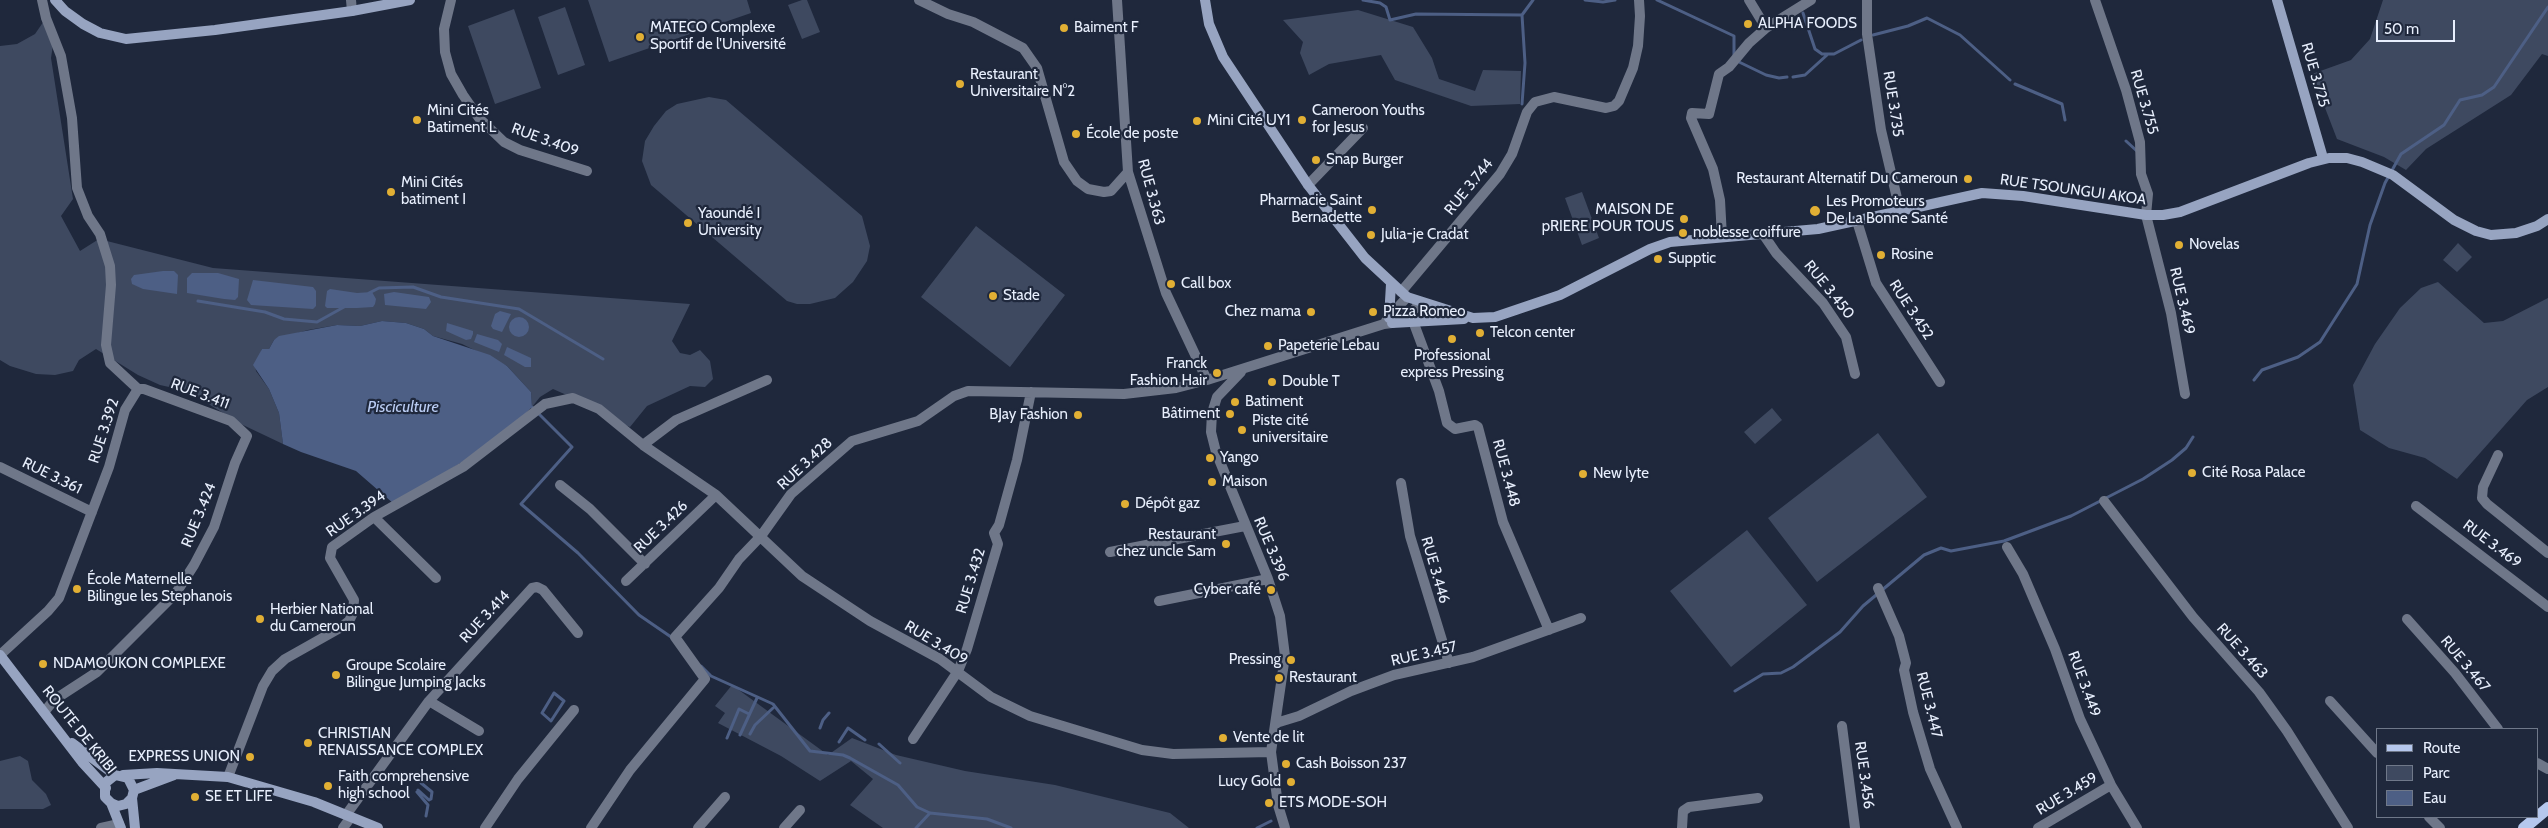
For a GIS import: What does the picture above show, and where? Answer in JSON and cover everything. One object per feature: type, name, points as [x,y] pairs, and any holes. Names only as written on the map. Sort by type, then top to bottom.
[{"type":"main road","points":[[55,0],[65,11],[83,24],[100,33],[126,39],[156,38],[352,11],[410,0]]},
{"type":"main road","name":"RUE TSOUNGUI AKOA","points":[[1205,0],[1209,24],[1223,58],[1308,185],[1365,258],[1404,295],[1420,302],[1473,318],[1495,317],[1560,295],[1650,249],[1670,242],[1818,229],[1982,193],[2003,193],[2163,216],[2180,212],[2323,158],[2347,158],[2393,175],[2454,220],[2476,231],[2491,235],[2516,233],[2537,226],[2548,219]]},
{"type":"main road","name":"RUE 3.725","points":[[2277,0],[2323,158]]},
{"type":"main road","points":[[1391,284],[1388,321],[1473,318]]},
{"type":"main road","name":"ROUTE DE KRIBI","points":[[0,655],[88,769],[106,788],[105,798],[111,803],[120,826]]},
{"type":"main road","points":[[58,728],[72,743],[119,775],[128,778],[133,794],[135,828]]},
{"type":"main road","points":[[106,788],[105,783],[119,775],[138,773],[228,777],[314,802],[378,828]]},
{"type":"main road","points":[[111,803],[118,806],[126,804],[133,794],[177,774]]},
{"type":"main road","points":[[2538,816],[2548,808]]},
{"type":"main road","points":[[2535,828],[2548,817]]},
{"type":"main road","points":[[2524,828],[2536,818]]},
{"type":"street","name":"RUE 3.392","points":[[0,655],[48,611],[59,598],[109,467],[125,410],[138,389],[110,363],[106,345],[111,291],[110,266],[100,234],[88,216],[77,188],[72,118],[61,56],[46,18],[42,0]]},
{"type":"street","points":[[351,0],[352,11]]},
{"type":"street","name":"RUE 3.409","points":[[451,0],[444,29],[445,52],[451,74],[462,95],[480,118],[504,142],[520,150],[587,171]]},
{"type":"street","points":[[919,0],[948,14],[973,22],[1022,48],[1036,68],[1064,162],[1077,181],[1088,189],[1104,192],[1111,191],[1128,172]]},
{"type":"street","name":"RUE 3.363","points":[[1117,0],[1128,172],[1166,293],[1207,380]]},
{"type":"street","name":"RUE 3.744","points":[[1388,321],[1404,295],[1500,174],[1512,154],[1527,112],[1535,102],[1554,97],[1606,108],[1614,106],[1619,101],[1633,68],[1638,46],[1640,16],[1638,0]]},
{"type":"street","points":[[1750,0],[1766,28]]},
{"type":"street","points":[[1722,236],[1720,200],[1713,169],[1691,116],[1693,112],[1709,114],[1718,74],[1729,67],[1749,43],[1766,28],[1811,0]]},
{"type":"street","name":"RUE 3.735","points":[[1866,0],[1867,34],[1881,130],[1900,211]]},
{"type":"street","name":"RUE 3.755","points":[[2095,0],[2126,90],[2140,142],[2141,174],[2148,194],[2146,215]]},
{"type":"street","points":[[1308,185],[1363,128]]},
{"type":"street","name":"RUE 3.469","points":[[2146,215],[2171,313],[2185,394]]},
{"type":"street","name":"RUE 3.452","points":[[1857,221],[1876,283],[1940,382]]},
{"type":"street","name":"RUE 3.450","points":[[1763,234],[1776,253],[1823,303],[1846,337],[1855,374]]},
{"type":"street","name":"RUE 3.428","points":[[591,828],[630,770],[706,679],[675,637],[720,588],[739,559],[761,536],[791,494],[856,438],[918,421],[954,396],[968,391],[1124,394],[1176,388],[1242,371],[1388,321],[1412,312],[1420,302]]},
{"type":"street","name":"RUE 3.448","points":[[1413,321],[1433,373],[1447,423],[1455,429],[1475,425],[1478,427],[1503,522],[1549,630]]},
{"type":"street","name":"RUE 3.396","points":[[1242,371],[1217,397],[1212,414],[1211,432],[1216,452],[1268,579],[1280,616],[1285,656],[1271,752]]},
{"type":"street","points":[[643,445],[676,420],[768,380]]},
{"type":"street","name":"RUE 3.411","points":[[138,389],[144,389],[231,422],[247,436]]},
{"type":"street","name":"RUE 3.432","points":[[913,739],[958,671],[967,649],[998,544],[994,533],[1000,525],[1017,460],[1031,392]]},
{"type":"street","name":"RUE 3.409","points":[[564,399],[583,400],[599,408],[643,445],[716,495],[802,576],[870,621],[958,671],[991,698],[1030,716],[1142,750],[1181,754],[1271,752]]},
{"type":"street","name":"RUE 3.394","points":[[228,777],[263,686],[272,671],[285,659],[349,621],[355,606],[354,600],[329,553],[332,547],[374,517],[463,467],[544,404],[564,399]]},
{"type":"street","name":"RUE 3.424","points":[[45,711],[54,700],[97,672],[176,593],[194,565],[214,527],[247,436]]},
{"type":"street","points":[[2498,455],[2483,487],[2482,498],[2548,553]]},
{"type":"street","name":"RUE 3.361","points":[[0,467],[92,512]]},
{"type":"street","name":"RUE 3.446","points":[[1401,483],[1410,536],[1449,663]]},
{"type":"street","points":[[560,485],[590,509],[645,564]]},
{"type":"street","name":"RUE 3.426","points":[[626,581],[716,495]]},
{"type":"street","name":"RUE 3.463","points":[[2104,501],[2199,624],[2259,692],[2287,731],[2348,828]]},
{"type":"street","name":"RUE 3.469","points":[[2416,506],[2548,607]]},
{"type":"street","points":[[374,517],[436,578]]},
{"type":"street","points":[[1110,552],[1245,526]]},
{"type":"street","name":"RUE 3.449","points":[[2007,546],[2023,574],[2065,674],[2080,719],[2111,785],[2138,828]]},
{"type":"street","points":[[1159,601],[1268,579]]},
{"type":"street","name":"RUE 3.414","points":[[344,828],[348,816],[429,701],[532,588],[537,587],[542,590],[578,633]]},
{"type":"street","name":"RUE 3.447","points":[[1878,588],[1899,636],[1906,663],[1904,670],[1913,712],[1930,769],[1957,828]]},
{"type":"street","name":"RUE 3.457","points":[[1276,723],[1299,716],[1351,691],[1394,675],[1473,657],[1581,618]]},
{"type":"street","name":"RUE 3.467","points":[[2407,619],[2455,673],[2497,728]]},
{"type":"street","points":[[429,701],[479,731]]},
{"type":"street","points":[[2330,701],[2376,752]]},
{"type":"street","points":[[485,828],[518,779],[574,710]]},
{"type":"street","name":"RUE 3.456","points":[[1842,726],[1855,828]]},
{"type":"street","points":[[1271,752],[1278,805],[1284,825]]},
{"type":"street","name":"RUE 3.459","points":[[2038,828],[2111,785]]},
{"type":"street","points":[[698,828],[725,796]]},
{"type":"street","points":[[1682,828],[1683,812],[1689,807],[1758,798]]},
{"type":"street","points":[[784,828],[800,810]]},
{"type":"street","points":[[2430,818],[2440,828]]},
{"type":"street","points":[[101,828],[120,826]]},
{"type":"green space","name":"MATECO Complexe Sportif de l'Université","points":[[588,0],[747,0],[751,13],[609,62]]},
{"type":"green space","points":[[807,0],[820,32],[802,39],[788,5]]},
{"type":"green space","points":[[2383,0],[2548,0],[2548,56],[2542,54],[2511,95],[2426,149],[2406,170],[2384,157],[2337,139],[2312,74],[2351,60],[2370,39]]},
{"type":"green space","points":[[565,7],[585,65],[558,75],[538,17]]},
{"type":"green space","points":[[514,9],[541,88],[495,104],[468,26]]},
{"type":"green space","points":[[1358,10],[1413,27],[1432,58],[1439,79],[1475,91],[1483,70],[1521,71],[1520,104],[1471,106],[1395,80],[1381,55],[1329,64],[1309,75],[1300,53],[1303,42],[1283,20]]},
{"type":"green space","points":[[46,18],[54,38],[51,58],[73,199],[61,216],[80,251],[99,239],[213,268],[690,304],[672,341],[680,353],[690,355],[700,350],[710,361],[713,379],[705,387],[690,386],[647,406],[630,427],[613,420],[587,404],[553,389],[540,397],[532,407],[531,392],[507,366],[462,344],[433,336],[424,329],[406,323],[382,321],[360,326],[337,325],[308,330],[274,340],[269,349],[262,349],[255,363],[256,371],[269,389],[279,413],[283,444],[243,425],[187,391],[160,385],[138,375],[96,349],[79,360],[73,371],[55,375],[36,374],[10,366],[0,360],[0,46],[17,44],[35,34]]},
{"type":"green space","points":[[709,97],[726,100],[862,216],[870,246],[867,261],[853,282],[835,298],[810,304],[797,304],[787,301],[651,185],[642,161],[645,141],[654,126],[666,111],[677,104]]},
{"type":"green space","points":[[1582,192],[1599,238],[1582,245],[1565,198]]},
{"type":"green space","name":"Stade","points":[[976,226],[1065,295],[1010,367],[921,297]]},
{"type":"green space","points":[[2458,243],[2472,257],[2457,272],[2443,260]]},
{"type":"green space","points":[[2438,282],[2484,323],[2503,321],[2548,298],[2548,387],[2527,400],[2457,479],[2425,458],[2389,448],[2360,430],[2353,385],[2375,344],[2400,308],[2421,288]]},
{"type":"green space","points":[[1772,408],[1782,420],[1755,444],[1744,432]]},
{"type":"green space","points":[[1878,433],[1927,497],[1817,582],[1768,518]]},
{"type":"green space","points":[[1747,530],[1807,605],[1731,667],[1670,591]]},
{"type":"green space","points":[[732,685],[828,755],[852,738],[896,755],[965,771],[1055,785],[1170,813],[1189,828],[883,828],[850,805],[873,779],[851,761],[820,781],[781,756],[718,723],[725,713],[715,706]]},
{"type":"green space","points":[[20,756],[28,761],[32,780],[46,794],[51,805],[43,809],[0,809],[0,761]]},
{"type":"water","points":[[174,271],[178,275],[177,294],[143,289],[132,284],[131,279],[134,275]]},
{"type":"water","points":[[192,273],[218,273],[239,279],[238,297],[235,300],[187,293],[187,278]]},
{"type":"water","points":[[253,280],[313,287],[316,291],[316,306],[313,309],[251,305],[247,300]]},
{"type":"water","points":[[330,289],[357,293],[372,292],[376,299],[375,304],[373,307],[327,308],[325,306],[327,291]]},
{"type":"water","points":[[394,292],[429,297],[431,302],[426,309],[385,305],[384,294]]},
{"type":"water","points":[[500,311],[511,314],[502,332],[493,329],[491,326],[495,314]]},
{"type":"water","points":[[519,317],[526,320],[529,327],[526,334],[519,337],[512,334],[509,327],[512,320]]},
{"type":"water","name":"Pisciculture","points":[[382,321],[406,323],[424,329],[433,336],[490,355],[507,366],[531,392],[532,407],[509,430],[480,451],[394,504],[356,471],[283,444],[279,413],[269,389],[253,365],[262,349],[269,349],[274,340],[279,336],[337,325],[360,326]]},
{"type":"water","points":[[447,323],[473,331],[471,339],[466,340],[446,331]]},
{"type":"water","points":[[477,334],[498,340],[502,344],[499,352],[474,342]]},
{"type":"water","points":[[507,347],[531,358],[531,367],[525,367],[504,355]]},
{"type":"waterway","points":[[1363,0],[1380,3],[1386,7],[1390,20],[1416,14],[1522,15]]},
{"type":"waterway","points":[[1522,15],[1533,0]]},
{"type":"waterway","points":[[1585,0],[1603,2],[1615,0]]},
{"type":"waterway","points":[[1657,0],[1734,36],[1734,57]]},
{"type":"waterway","points":[[2254,380],[2262,370],[2298,357],[2320,342],[2357,284],[2370,225],[2385,183],[2401,154],[2444,125],[2460,100],[2482,95],[2494,87],[2548,7]]},
{"type":"waterway","points":[[1803,13],[1815,49],[1822,54],[1834,54],[1861,40]]},
{"type":"waterway","points":[[1522,15],[1525,63],[1522,104]]},
{"type":"waterway","points":[[1873,35],[1908,26],[1927,18],[1960,35],[2010,80]]},
{"type":"waterway","points":[[1793,77],[1805,75],[1827,55]]},
{"type":"waterway","points":[[1737,61],[1766,75],[1779,78],[1787,77]]},
{"type":"waterway","points":[[2015,84],[2062,104],[2065,120]]},
{"type":"waterway","points":[[2126,141],[2138,152]]},
{"type":"waterway","points":[[369,293],[379,288],[413,287],[441,297],[519,309],[603,359]]},
{"type":"waterway","points":[[198,301],[265,312],[284,319],[317,322],[344,307]]},
{"type":"waterway","points":[[532,407],[572,447],[521,504],[578,553],[639,615],[674,639]]},
{"type":"waterway","points":[[1735,691],[1763,674],[1781,673],[1793,667],[1840,632],[1863,606],[1924,555],[1941,548],[1951,551],[2004,541],[2071,516],[2143,479],[2172,460],[2186,448],[2193,437]]},
{"type":"waterway","points":[[701,666],[711,676],[773,704],[810,751],[843,755],[850,758],[898,785],[917,807],[930,813],[987,819],[1011,828]]},
{"type":"waterway","points":[[554,693],[564,701],[551,721],[542,713],[554,693]]},
{"type":"waterway","points":[[740,735],[757,698]]},
{"type":"waterway","points":[[750,734],[755,725],[773,708]]},
{"type":"waterway","points":[[727,738],[739,709],[749,714]]},
{"type":"waterway","points":[[820,728],[823,720],[829,713]]},
{"type":"waterway","points":[[839,742],[848,728],[865,740]]},
{"type":"waterway","points":[[879,744],[900,763]]},
{"type":"waterway","points":[[418,790],[429,800],[431,799],[432,792],[421,783]]},
{"type":"waterway","points":[[417,792],[428,805],[426,816]]},
{"type":"waterway","points":[[916,828],[930,813]]},
{"type":"waterway","points":[[1257,828],[1271,821]]},
{"type":"place","name":"ALPHA FOODS","points":[[1748,24]]},
{"type":"place","name":"Baiment F","points":[[1064,28]]},
{"type":"place","name":"MATECO Complexe Sportif de l'Université","points":[[640,37]]},
{"type":"place","name":"Restaurant Universitaire N°2","points":[[960,84]]},
{"type":"place","name":"Mini Cités Batiment L","points":[[417,120]]},
{"type":"place","name":"Cameroon Youths for Jesus","points":[[1302,120]]},
{"type":"place","name":"Mini Cité UY1","points":[[1197,121]]},
{"type":"place","name":"École de poste","points":[[1076,134]]},
{"type":"place","name":"Snap Burger","points":[[1316,160]]},
{"type":"place","name":"Restaurant Alternatif Du Cameroun","points":[[1968,179]]},
{"type":"place","name":"Mini Cités batiment I","points":[[391,192]]},
{"type":"place","name":"Pharmacie Saint Bernadette","points":[[1372,210]]},
{"type":"place","name":"Les Promoteurs De La Bonne Santé","points":[[1815,211]]},
{"type":"place","name":"MAISON DE pRIERE POUR TOUS","points":[[1684,219]]},
{"type":"place","name":"Yaoundé I University","points":[[688,223]]},
{"type":"place","name":"noblesse coiffure","points":[[1683,233]]},
{"type":"place","name":"Julia-je Cradat","points":[[1371,235]]},
{"type":"place","name":"Novelas","points":[[2179,245]]},
{"type":"place","name":"Rosine","points":[[1881,255]]},
{"type":"place","name":"Supptic","points":[[1658,259]]},
{"type":"place","name":"Call box","points":[[1171,284]]},
{"type":"place","name":"Stade","points":[[993,296]]},
{"type":"place","name":"Chez mama","points":[[1311,312]]},
{"type":"place","name":"Pizza Romeo","points":[[1373,312]]},
{"type":"place","name":"Telcon center","points":[[1480,333]]},
{"type":"place","name":"Professional express Pressing","points":[[1452,339]]},
{"type":"place","name":"Papeterie Lebau","points":[[1268,346]]},
{"type":"place","name":"Franck Fashion Hair","points":[[1217,373]]},
{"type":"place","name":"Double T","points":[[1272,382]]},
{"type":"place","name":"Batiment","points":[[1235,402]]},
{"type":"place","name":"Bâtiment","points":[[1230,414]]},
{"type":"place","name":"BJay Fashion","points":[[1078,415]]},
{"type":"place","name":"Piste cité universitaire","points":[[1242,430]]},
{"type":"place","name":"Yango","points":[[1210,458]]},
{"type":"place","name":"Cité Rosa Palace","points":[[2192,473]]},
{"type":"place","name":"New lyte","points":[[1583,474]]},
{"type":"place","name":"Maison","points":[[1212,482]]},
{"type":"place","name":"Dépôt gaz","points":[[1125,504]]},
{"type":"place","name":"Restaurant chez uncle Sam","points":[[1226,544]]},
{"type":"place","name":"École Maternelle Bilingue les Stephanois","points":[[77,589]]},
{"type":"place","name":"Cyber café","points":[[1271,590]]},
{"type":"place","name":"Herbier National du Cameroun","points":[[260,619]]},
{"type":"place","name":"Pressing","points":[[1291,660]]},
{"type":"place","name":"NDAMOUKON COMPLEXE","points":[[43,664]]},
{"type":"place","name":"Groupe Scolaire Bilingue Jumping Jacks","points":[[336,675]]},
{"type":"place","name":"Restaurant","points":[[1279,678]]},
{"type":"place","name":"Vente de lit","points":[[1223,738]]},
{"type":"place","name":"CHRISTIAN RENAISSANCE COMPLEX","points":[[308,743]]},
{"type":"place","name":"EXPRESS UNION","points":[[250,757]]},
{"type":"place","name":"Cash Boisson 237","points":[[1286,764]]},
{"type":"place","name":"Lucy Gold","points":[[1291,782]]},
{"type":"place","name":"Faith comprehensive high school","points":[[328,786]]},
{"type":"place","name":"SE ET LIFE","points":[[195,797]]},
{"type":"place","name":"ETS MODE-SOH","points":[[1269,803]]}]
